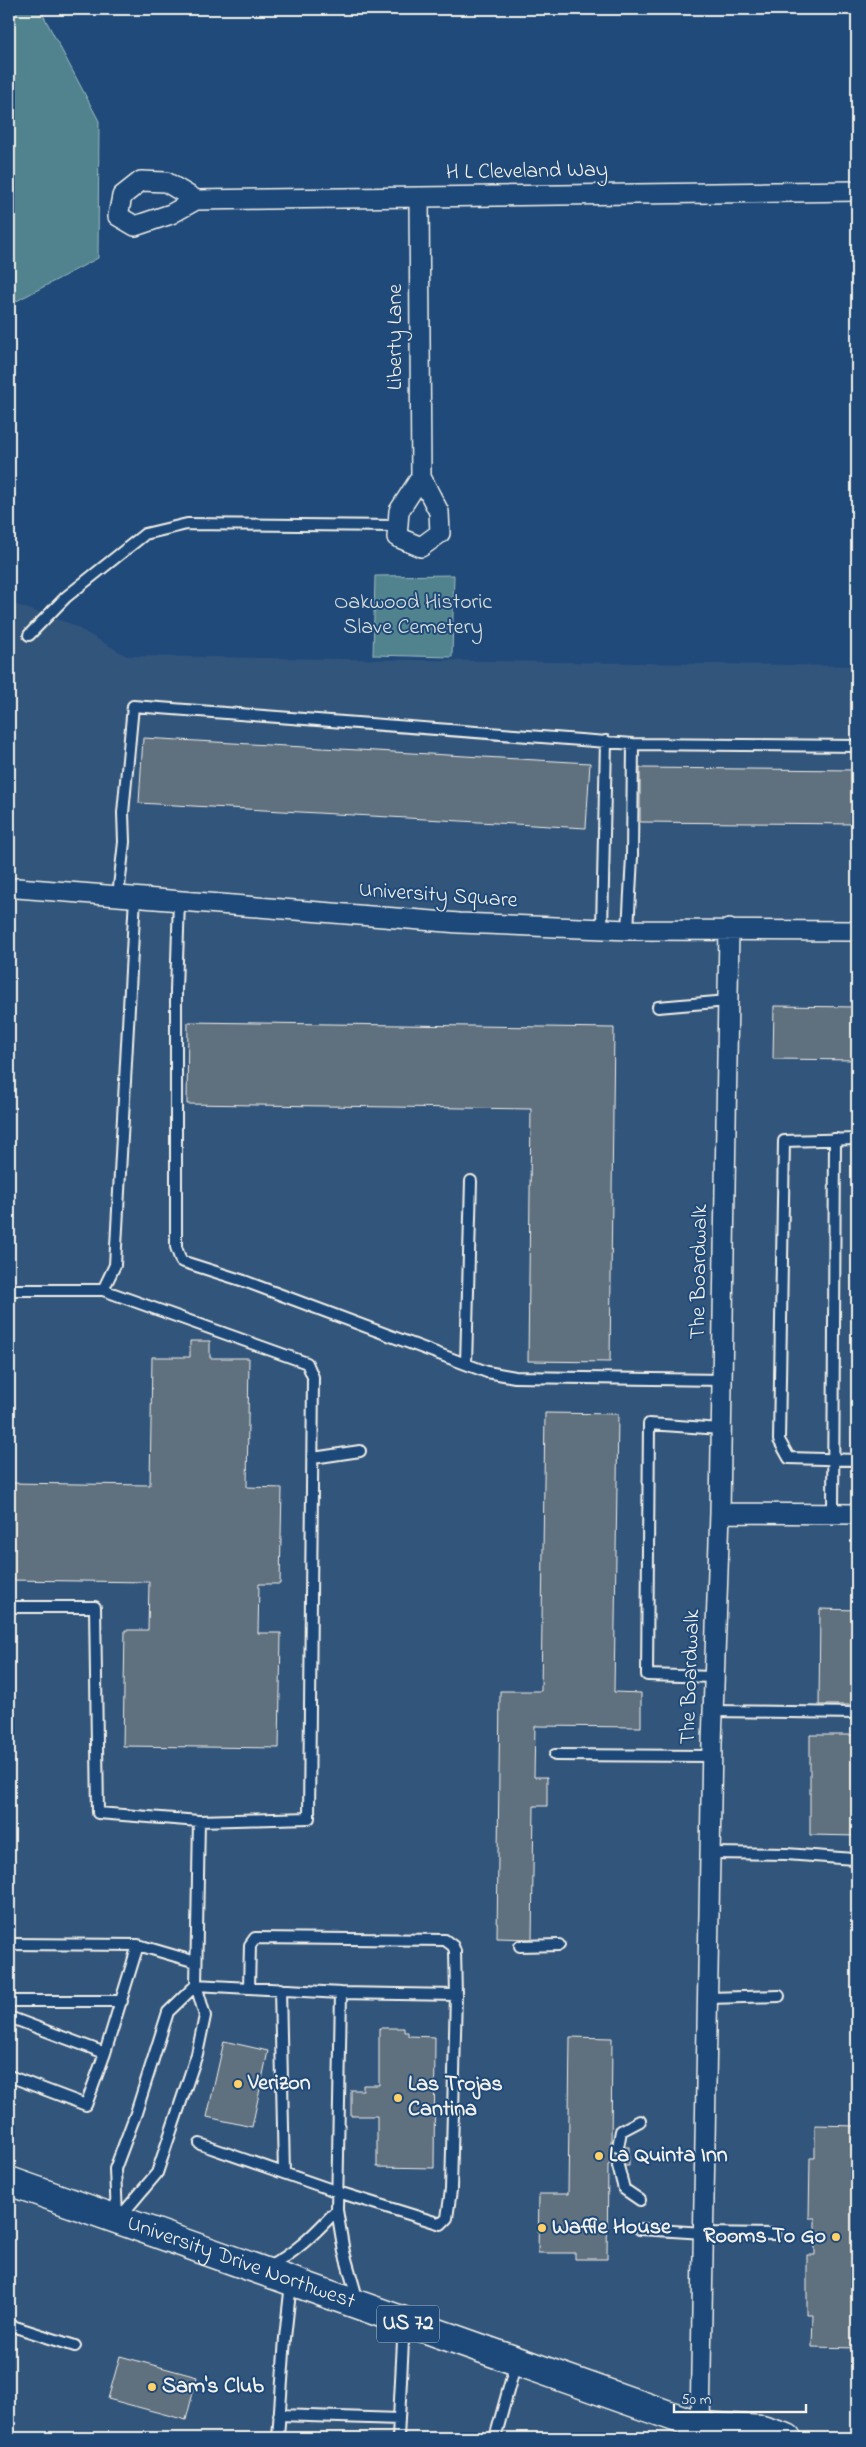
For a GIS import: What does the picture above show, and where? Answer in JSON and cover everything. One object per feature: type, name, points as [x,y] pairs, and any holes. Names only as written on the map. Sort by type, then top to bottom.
[{"type":"highway","name":"University Drive Northwest","points":[[9,2181],[516,2361],[705,2434],[762,2430],[787,2438]]},
{"type":"street","name":"H L Cleveland Way","points":[[196,200],[857,191]]},
{"type":"street","name":"Liberty Lane","points":[[419,197],[421,477]]},
{"type":"street","points":[[421,477],[438,512],[440,533],[421,547],[397,537],[399,511],[421,477]]},
{"type":"street","name":"University Square","points":[[13,887],[459,922],[628,930],[857,931]]},
{"type":"street","name":"The Boardwalk","points":[[705,2434],[704,2233],[712,1756],[720,1513],[729,929]]},
{"type":"street","points":[[720,1513],[857,1514]]},
{"type":"lane","points":[[29,635],[66,597],[145,534],[187,524],[398,526]]},
{"type":"lane","points":[[103,1290],[115,1265],[126,897],[121,857],[124,842],[123,813],[133,706],[633,744],[857,746]]},
{"type":"lane","points":[[602,929],[606,741]]},
{"type":"lane","points":[[628,930],[632,857],[633,744]]},
{"type":"lane","points":[[178,901],[176,1247],[181,1261],[244,1281],[487,1372],[516,1377],[722,1380]]},
{"type":"lane","points":[[658,1007],[728,1001]]},
{"type":"lane","points":[[833,1514],[835,1139]]},
{"type":"lane","points":[[857,1139],[784,1141],[779,1440],[789,1458],[857,1460]]},
{"type":"lane","points":[[466,1364],[471,1181]]},
{"type":"lane","points":[[9,1290],[103,1290],[307,1363],[313,1377],[309,1818],[199,1821],[98,1813],[95,1607],[9,1607]]},
{"type":"lane","points":[[714,1677],[647,1675],[649,1424],[721,1429]]},
{"type":"lane","points":[[313,1458],[360,1451]]},
{"type":"lane","points":[[713,1712],[857,1713]]},
{"type":"lane","points":[[556,1755],[712,1756]]},
{"type":"lane","points":[[117,2220],[157,2173],[198,2054],[205,2016],[196,1985],[199,1821]]},
{"type":"lane","points":[[711,1853],[786,1854],[854,1859]]},
{"type":"lane","points":[[200,2144],[338,2192],[441,2224],[447,2218],[451,2190],[456,1995],[455,1951],[453,1946],[445,1940],[255,1938],[250,1945],[249,1988]]},
{"type":"lane","points":[[9,1944],[138,1945],[196,1962]]},
{"type":"lane","points":[[9,2076],[86,2105],[122,2002],[138,1945]]},
{"type":"lane","points":[[520,1946],[559,1945]]},
{"type":"lane","points":[[117,2220],[115,2169],[136,2113],[168,2012],[196,1985],[341,1993],[456,1995]]},
{"type":"lane","points":[[280,1990],[284,2173]]},
{"type":"lane","points":[[341,1993],[337,2210],[344,2252],[360,2306]]},
{"type":"lane","points":[[708,1998],[779,1996]]},
{"type":"lane","points":[[9,2001],[122,2002]]},
{"type":"lane","points":[[9,2017],[105,2054]]},
{"type":"lane","points":[[618,2147],[621,2131],[640,2121]]},
{"type":"lane","points":[[618,2166],[624,2189],[640,2200]]},
{"type":"lane","points":[[259,2271],[283,2260],[308,2240],[337,2210]]},
{"type":"lane","points":[[640,2229],[704,2233],[775,2234]]},
{"type":"lane","points":[[278,2438],[292,2282]]},
{"type":"lane","points":[[398,2438],[404,2322]]},
{"type":"lane","points":[[9,2325],[75,2346]]},
{"type":"lane","points":[[496,2438],[516,2361]]},
{"type":"lane","points":[[279,2415],[399,2419]]},
{"type":"shaded area","points":[[9,602],[71,624],[127,656],[857,666],[857,2438],[9,2438]]},
{"type":"green space","points":[[9,9],[40,9],[99,121],[98,258],[9,305]]},
{"type":"green space","name":"Oakwood Historic Slave Cemetery","points":[[454,575],[452,657],[373,655],[375,576]]},
{"type":"building","points":[[143,738],[590,763],[586,828],[139,803]]},
{"type":"building","points":[[640,768],[857,770],[857,824],[640,822]]},
{"type":"building","points":[[774,1006],[857,1007],[857,1060],[773,1059]]},
{"type":"building","points":[[188,1022],[614,1028],[610,1362],[528,1361],[531,1109],[187,1104]]},
{"type":"building","points":[[190,1341],[210,1341],[210,1358],[249,1358],[247,1487],[282,1488],[280,1584],[259,1584],[258,1633],[281,1633],[279,1748],[123,1746],[125,1630],[148,1630],[149,1582],[9,1580],[9,1483],[150,1485],[152,1357],[190,1357]]},
{"type":"building","points":[[545,1413],[618,1414],[614,1692],[641,1693],[641,1727],[535,1726],[534,1777],[547,1777],[547,1806],[534,1806],[532,1939],[497,1938],[500,1691],[541,1691]]},
{"type":"building","points":[[820,1609],[857,1610],[857,1705],[819,1705]]},
{"type":"building","points":[[810,1735],[857,1735],[857,1836],[810,1835]]},
{"type":"building","points":[[379,2028],[404,2028],[404,2032],[408,2032],[408,2036],[435,2037],[434,2168],[377,2167],[377,2116],[351,2116],[351,2090],[363,2090],[363,2085],[379,2085]]},
{"type":"building","name":"La Quinta Inn","points":[[570,2037],[612,2038],[611,2147],[617,2154],[623,2152],[625,2147],[629,2147],[629,2166],[625,2166],[619,2159],[608,2165],[607,2259],[575,2259],[575,2253],[538,2253],[539,2194],[568,2194]]},
{"type":"building","name":"Verizon","points":[[224,2041],[268,2051],[252,2127],[207,2117]]},
{"type":"building","name":"Rooms To Go","points":[[815,2125],[857,2126],[857,2348],[812,2347],[813,2315],[807,2315],[807,2255],[815,2255],[815,2218],[809,2218],[810,2158],[815,2158]]},
{"type":"building","points":[[120,2356],[197,2377],[186,2420],[108,2399]]},
{"type":"place","name":"Verizon","points":[[238,2084]]},
{"type":"place","name":"Las Trojas Cantina","points":[[398,2098]]},
{"type":"place","name":"La Quinta Inn","points":[[599,2156]]},
{"type":"place","name":"Waffle House","points":[[542,2228]]},
{"type":"place","name":"Rooms To Go","points":[[836,2237]]},
{"type":"place","name":"Sam's Club","points":[[152,2387]]}]
